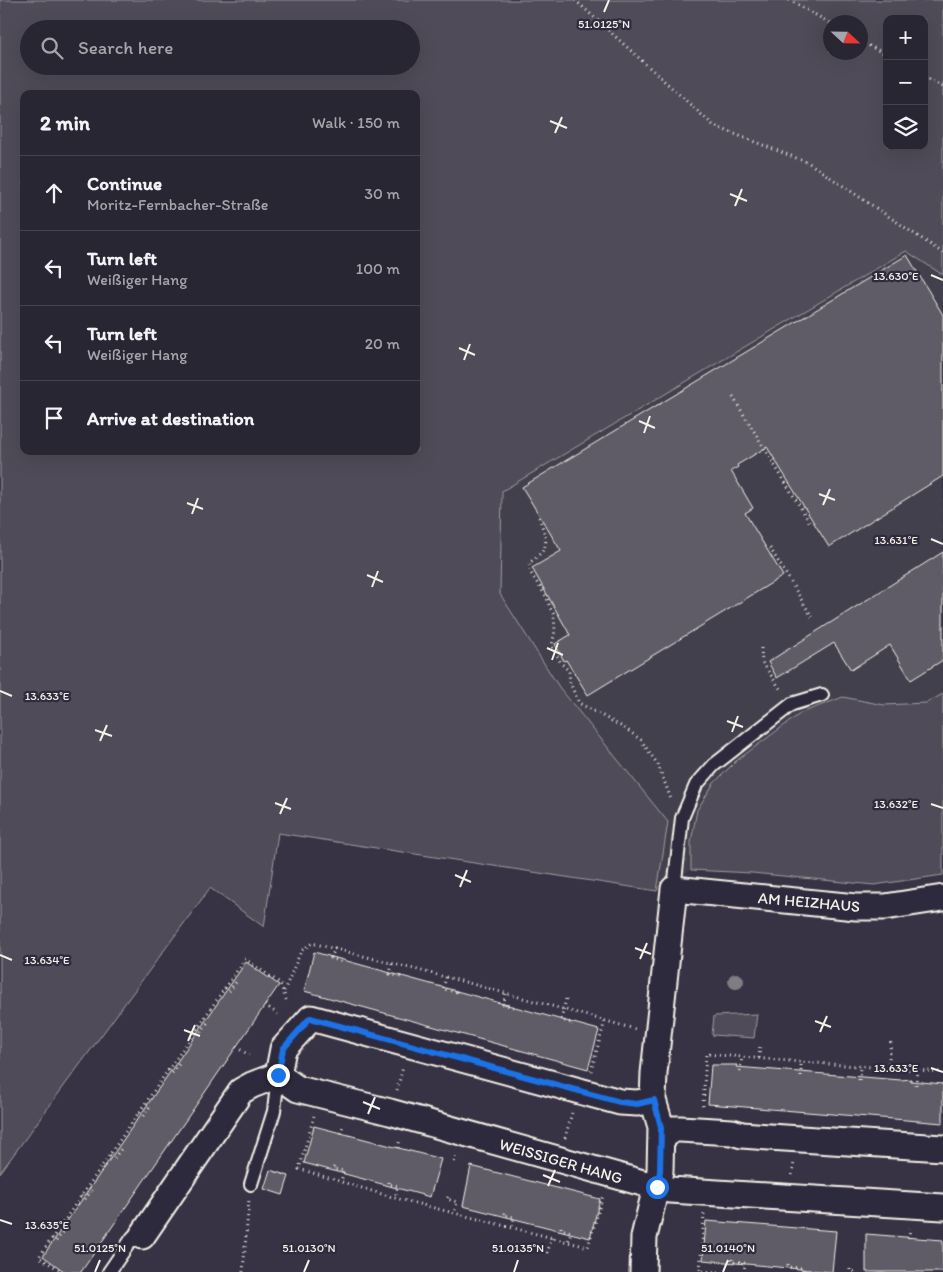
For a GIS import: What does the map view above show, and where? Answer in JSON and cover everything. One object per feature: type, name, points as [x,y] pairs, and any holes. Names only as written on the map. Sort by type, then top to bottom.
[{"type":"street","name":"AM HEIZHAUS","points":[[674,889],[885,907],[943,898]]},
{"type":"street","points":[[643,1272],[644,1237],[660,1171],[662,1139],[654,1100],[654,1064],[674,889]]},
{"type":"street","points":[[142,1236],[241,1091],[278,1075],[283,1049],[310,1018],[620,1102],[637,1104],[654,1100]]},
{"type":"street","name":"WEISSIGER HANG","points":[[278,1075],[298,1089],[390,1112],[670,1190],[943,1207]]},
{"type":"street","points":[[662,1139],[672,1129],[680,1129],[732,1132],[742,1135],[769,1137],[943,1148]]},
{"type":"lane","points":[[674,889],[682,818],[696,785],[714,765],[792,704],[822,695]]},
{"type":"lane","points":[[250,1184],[274,1111],[278,1075]]},
{"type":"lane","points":[[109,1272],[134,1237],[142,1236]]},
{"type":"path","points":[[575,0],[714,126],[809,163],[943,254]]},
{"type":"path","points":[[789,0],[823,20]]},
{"type":"path","points":[[868,45],[883,54]]},
{"type":"path","points":[[928,79],[943,88]]},
{"type":"path","points":[[733,398],[810,523]]},
{"type":"path","points":[[539,517],[546,540],[546,547],[529,564],[530,572],[547,598],[554,614],[555,630],[552,646],[561,663],[569,671],[570,683],[578,703],[626,729],[641,740],[658,765],[672,805]]},
{"type":"path","points":[[770,548],[812,617]]},
{"type":"path","points":[[761,648],[762,662],[782,690]]},
{"type":"path","points":[[284,991],[301,951],[312,943],[446,977],[643,1031]]},
{"type":"path","points":[[335,948],[332,958],[342,962],[342,964]]},
{"type":"path","points":[[63,1272],[39,1256],[245,959],[280,983],[287,1002]]},
{"type":"path","points":[[392,964],[390,974],[400,977],[400,979]]},
{"type":"path","points":[[446,977],[443,989],[456,992],[455,994]]},
{"type":"path","points":[[225,988],[229,991],[237,983]]},
{"type":"path","points":[[506,994],[503,1004],[513,1009]]},
{"type":"path","points":[[566,999],[561,1020],[572,1023],[571,1026]]},
{"type":"path","points":[[265,1005],[278,1014]]},
{"type":"path","points":[[590,1074],[606,1021]]},
{"type":"path","points":[[197,1029],[201,1032],[209,1023]]},
{"type":"path","points":[[888,1068],[891,1041]]},
{"type":"path","points":[[759,1058],[760,1045]]},
{"type":"path","points":[[236,1047],[249,1055]]},
{"type":"path","points":[[703,1110],[706,1054],[943,1072]]},
{"type":"path","points":[[740,1070],[742,1057]]},
{"type":"path","points":[[801,1062],[801,1076]]},
{"type":"path","points":[[168,1070],[172,1073],[180,1065]]},
{"type":"path","points":[[859,1080],[860,1067]]},
{"type":"path","points":[[916,1085],[917,1071]]},
{"type":"path","points":[[397,1088],[401,1074]]},
{"type":"path","points":[[139,1113],[144,1116],[150,1106],[152,1108]]},
{"type":"path","points":[[315,1112],[299,1169],[395,1198],[588,1247],[604,1192]]},
{"type":"path","points":[[566,1134],[570,1120]]},
{"type":"path","points":[[110,1155],[114,1158],[122,1150]]},
{"type":"path","points":[[334,1167],[334,1169],[344,1171],[341,1181]]},
{"type":"path","points":[[388,1182],[388,1184],[398,1186],[395,1198]]},
{"type":"path","points":[[81,1196],[85,1199],[91,1191],[93,1192]]},
{"type":"path","points":[[448,1197],[447,1200],[457,1202],[454,1214]]},
{"type":"path","points":[[244,1272],[249,1206]]},
{"type":"path","points":[[705,1208],[700,1271],[720,1272]]},
{"type":"path","points":[[505,1213],[504,1215],[514,1217],[512,1228]]},
{"type":"path","points":[[561,1227],[561,1229],[571,1232],[568,1242]]},
{"type":"path","points":[[52,1238],[56,1242],[63,1232],[64,1234]]},
{"type":"path","points":[[547,1253],[552,1238]]},
{"type":"path","points":[[732,1260],[732,1262],[745,1263],[744,1272]]},
{"type":"path","points":[[788,1264],[788,1267],[803,1268],[803,1272]]},
{"type":"path","points":[[850,1269],[850,1272],[856,1272]]},
{"type":"shaded area","points":[[0,0],[943,0],[943,275],[906,251],[502,491],[500,594],[559,687],[668,822],[657,891],[278,833],[264,927],[210,888],[0,1173]]},
{"type":"shaded area","points":[[906,250],[943,275],[943,694],[926,703],[884,705],[843,697],[801,713],[736,761],[691,842],[691,870],[657,891],[667,822],[559,687],[500,594],[502,491]]},
{"type":"shaded area","points":[[943,694],[943,875],[874,885],[752,873],[691,870],[691,842],[697,810],[714,783],[736,761],[801,713],[843,697],[884,705],[926,703]]},
{"type":"shaded area","points":[[757,1014],[754,1038],[712,1035],[714,1016]]},
{"type":"building","points":[[907,255],[943,315],[943,476],[829,547],[767,447],[737,465],[738,467],[731,471],[753,508],[745,513],[783,576],[588,695],[566,660],[564,661],[555,644],[570,635],[532,568],[561,551],[522,487]]},
{"type":"building","points":[[943,552],[943,660],[911,680],[890,645],[851,670],[834,643],[777,678],[768,662]]},
{"type":"building","points":[[314,952],[599,1030],[588,1069],[304,991]]},
{"type":"building","points":[[246,962],[279,985],[81,1272],[65,1272],[43,1256]]},
{"type":"building","points":[[711,1065],[737,1065],[736,1067],[901,1080],[911,1079],[911,1081],[943,1084],[943,1123],[708,1104]]},
{"type":"building","points":[[314,1126],[441,1159],[430,1197],[304,1163]]},
{"type":"building","points":[[471,1166],[600,1199],[590,1238],[463,1206]]},
{"type":"building","points":[[270,1170],[289,1176],[283,1195],[264,1189]]},
{"type":"building","points":[[706,1221],[836,1231],[832,1272],[703,1260]]},
{"type":"building","points":[[866,1234],[943,1240],[943,1272],[866,1272]]},
{"type":"route","points":[[278,1075],[283,1049],[310,1018],[620,1102],[637,1104],[654,1100],[661,1127],[660,1171],[657,1187]]}]
